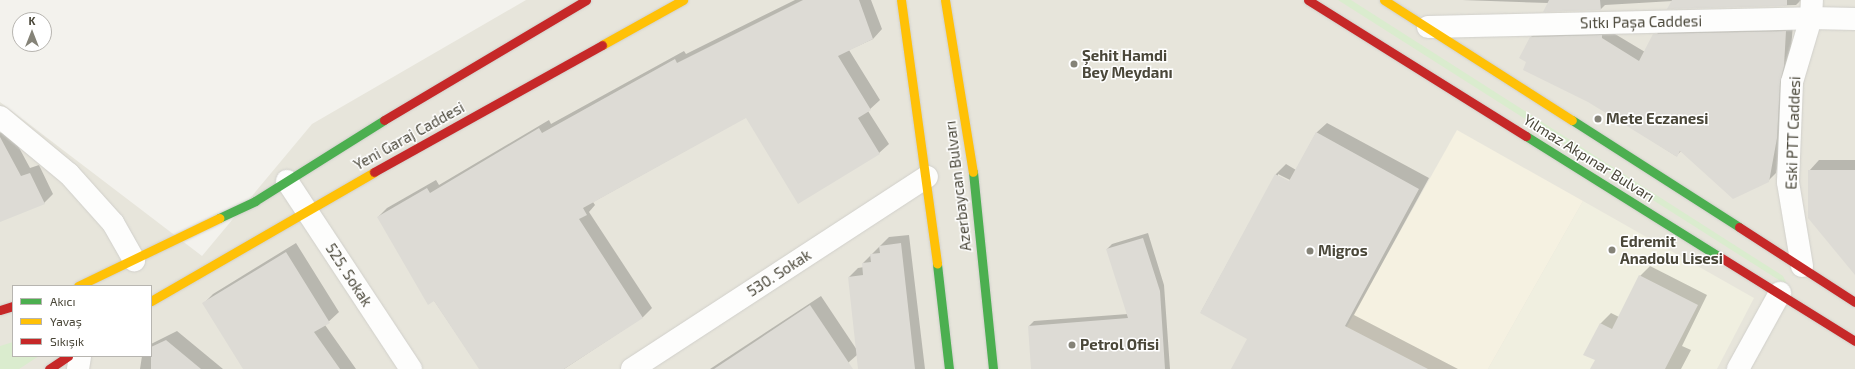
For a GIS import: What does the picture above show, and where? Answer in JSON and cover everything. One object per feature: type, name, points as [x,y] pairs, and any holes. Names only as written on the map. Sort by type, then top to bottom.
[{"type":"main road","name":"Yeni Garaj Caddesi","points":[[80,285],[255,201],[424,95],[586,0]]},
{"type":"main road","name":"Yeni Garaj Caddesi","points":[[152,300],[306,210],[683,0]]},
{"type":"main road","name":"Azerbaycan Bulvarı","points":[[901,0],[926,176],[949,369]]},
{"type":"main road","name":"Azerbaycan Bulvarı","points":[[945,0],[974,180],[993,369]]},
{"type":"main road","name":"Yılmaz Akpınar Bulvarı","points":[[1308,0],[1855,341]]},
{"type":"main road","name":"Yılmaz Akpınar Bulvarı","points":[[1384,0],[1802,266],[1855,302]]},
{"type":"main road","points":[[0,310],[12,306]]},
{"type":"main road","points":[[49,369],[67,357]]},
{"type":"street","name":"Sıtkı Paşa Caddesi","points":[[1428,27],[1811,9],[1855,19]]},
{"type":"street","name":"Eski PTT Caddesi","points":[[1802,266],[1788,175],[1792,82],[1811,9]]},
{"type":"street","points":[[0,116],[69,174],[113,222],[134,260]]},
{"type":"street","name":"530. Sokak","points":[[632,369],[926,176]]},
{"type":"street","name":"525. Sokak","points":[[287,181],[411,369]]},
{"type":"street","points":[[1738,369],[1780,293]]},
{"type":"street","points":[[78,369],[80,357]]},
{"type":"shaded area","points":[[526,0],[1855,0],[1855,369],[0,369],[0,102],[202,256],[312,124]]},
{"type":"shaded area","points":[[1457,130],[1583,201],[1488,369],[1326,369],[1327,362]]},
{"type":"shaded area","name":"Edremit Anadolu Lisesi","points":[[1583,201],[1754,298],[1717,369],[1488,369]]},
{"type":"green space","points":[[1338,0],[1351,0],[1783,276],[1786,282],[1782,282]]},
{"type":"green space","points":[[12,342],[12,357],[37,357],[19,369],[0,369],[0,346]]},
{"type":"building","points":[[803,0],[859,0],[873,39],[838,56],[871,110],[858,118],[880,154],[798,204],[746,118],[583,208],[587,215],[579,219],[643,318],[564,369],[479,369],[434,301],[428,305],[377,217],[427,188],[430,193],[539,128],[542,133],[675,59],[677,63]]},
{"type":"building","points":[[1549,0],[1600,0],[1601,10],[1543,12]]},
{"type":"building","points":[[1672,0],[1787,0],[1787,6],[1667,9]]},
{"type":"building","points":[[1786,31],[1784,66],[1780,82],[1777,138],[1769,182],[1733,199],[1680,151],[1677,157],[1588,102],[1523,70],[1526,62],[1519,58],[1530,37],[1602,35],[1602,38],[1639,61],[1653,34]]},
{"type":"building","name":"Migros","points":[[1316,132],[1419,189],[1345,326],[1428,369],[1231,369],[1247,339],[1200,313],[1275,174],[1289,181]]},
{"type":"building","points":[[0,137],[21,176],[30,173],[45,204],[0,222]]},
{"type":"building","points":[[1808,170],[1855,170],[1855,275],[1808,218]]},
{"type":"building","points":[[1143,238],[1160,291],[1165,369],[1031,369],[1028,326],[1128,318],[1106,249]]},
{"type":"building","points":[[901,243],[915,369],[858,369],[848,277],[863,275],[862,263],[871,262],[870,254],[880,253],[879,246]]},
{"type":"building","points":[[286,252],[330,323],[314,332],[340,369],[243,369],[202,303]]},
{"type":"building","name":"Edremit Anadolu Lisesi","points":[[1639,275],[1698,305],[1665,369],[1590,369],[1595,360],[1583,355],[1600,323],[1612,329]]},
{"type":"building","points":[[810,305],[853,369],[714,369]]},
{"type":"building","points":[[166,340],[201,369],[151,369],[152,347]]},
{"type":"traffic: fast","points":[[219,218],[255,201],[384,120]]},
{"type":"traffic: fast","points":[[1572,120],[1739,227]]},
{"type":"traffic: fast","points":[[1526,136],[1720,257]]},
{"type":"traffic: fast","points":[[973,172],[993,369]]},
{"type":"traffic: fast","points":[[937,264],[949,369]]},
{"type":"traffic: slow","points":[[602,45],[683,0]]},
{"type":"traffic: slow","points":[[901,0],[937,264]]},
{"type":"traffic: slow","points":[[945,0],[973,172]]},
{"type":"traffic: slow","points":[[1384,0],[1572,120]]},
{"type":"traffic: slow","points":[[152,300],[374,172]]},
{"type":"traffic: slow","points":[[80,285],[219,218]]},
{"type":"traffic: jam","points":[[384,120],[586,0]]},
{"type":"traffic: jam","points":[[1308,0],[1526,136]]},
{"type":"traffic: jam","points":[[374,172],[602,45]]},
{"type":"traffic: jam","points":[[1739,227],[1855,302]]},
{"type":"traffic: jam","points":[[1720,257],[1855,341]]},
{"type":"traffic: jam","points":[[0,310],[12,306]]},
{"type":"traffic: jam","points":[[49,369],[67,357]]},
{"type":"place","name":"Şehit Hamdi Bey Meydanı","points":[[1074,64]]},
{"type":"place","name":"Mete Eczanesi","points":[[1598,119]]},
{"type":"place","name":"Edremit Anadolu Lisesi","points":[[1612,250]]},
{"type":"place","name":"Migros","points":[[1310,251]]},
{"type":"place","name":"Petrol Ofisi","points":[[1072,345]]}]
